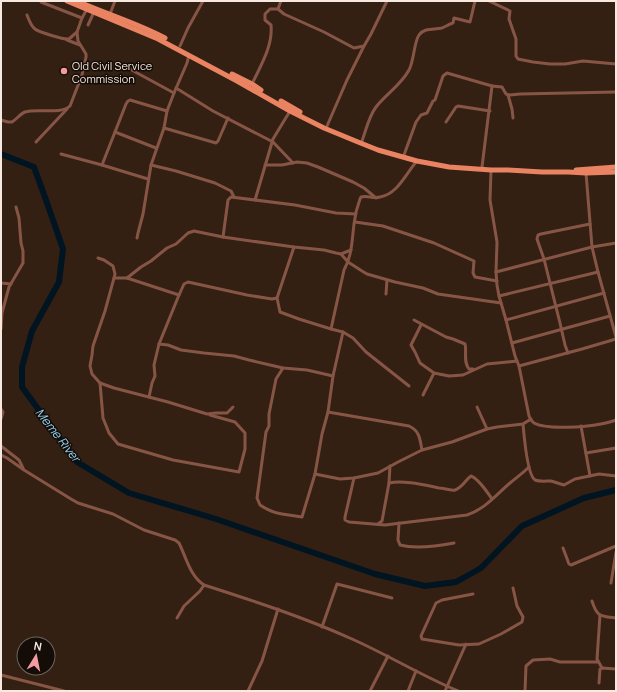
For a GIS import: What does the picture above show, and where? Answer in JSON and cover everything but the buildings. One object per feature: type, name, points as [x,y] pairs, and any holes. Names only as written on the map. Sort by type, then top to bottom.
[{"type":"main road","points":[[67,1],[85,5],[94,12],[158,39],[324,128],[378,150],[417,161],[449,167],[542,172],[585,171],[616,167]]},
{"type":"main road","points":[[77,1],[158,34],[327,126],[362,141],[404,155],[448,165],[616,172]]},
{"type":"street","points":[[40,1],[82,18]]},
{"type":"street","points":[[110,14],[115,1]]},
{"type":"street","points":[[180,46],[202,1]]},
{"type":"street","points":[[278,9],[281,1]]},
{"type":"street","points":[[327,126],[347,80],[387,1]]},
{"type":"street","points":[[362,141],[375,108],[409,70],[419,35],[431,28],[444,27],[453,22],[454,18],[470,22],[475,1]]},
{"type":"street","points":[[489,1],[510,11],[509,20],[516,39],[516,56],[518,59],[550,64],[565,64],[582,61],[616,64]]},
{"type":"street","points":[[36,142],[70,106],[82,75],[86,54],[80,46],[77,38],[77,32],[85,5]]},
{"type":"street","points":[[252,84],[267,53],[272,32],[271,25],[265,20],[265,14],[270,9],[278,9],[284,14],[324,32],[354,48],[364,46]]},
{"type":"street","points":[[88,26],[94,12]]},
{"type":"street","points":[[27,16],[36,30],[80,46]]},
{"type":"street","points":[[67,40],[77,32]]},
{"type":"street","points":[[137,238],[143,214],[151,164],[164,128],[167,111],[189,55]]},
{"type":"street","points":[[128,68],[174,93]]},
{"type":"street","points":[[404,155],[416,122],[421,115],[427,114],[433,101],[435,100],[443,76],[447,73],[492,86],[502,87],[508,95],[513,118]]},
{"type":"street","points":[[482,167],[492,86]]},
{"type":"street","points":[[176,88],[213,111],[273,142],[293,163]]},
{"type":"street","points":[[508,95],[616,92]]},
{"type":"street","points":[[102,165],[128,101],[130,100],[167,111]]},
{"type":"street","points":[[446,122],[458,106],[490,111]]},
{"type":"street","points":[[1,120],[12,122],[21,114],[30,111],[67,109]]},
{"type":"street","points":[[254,200],[275,136],[290,110]]},
{"type":"street","points":[[164,128],[216,143],[218,142],[228,118]]},
{"type":"street","points":[[115,132],[156,148]]},
{"type":"street","points":[[61,154],[148,179]]},
{"type":"street","points":[[331,329],[344,270],[351,250],[354,222],[361,197],[376,198],[390,193],[406,177],[409,170],[417,161]]},
{"type":"street","points":[[265,165],[272,166],[297,162],[307,163],[353,182],[364,188],[376,198]]},
{"type":"street","points":[[151,164],[215,183],[231,191],[234,197]]},
{"type":"street","points":[[491,170],[490,200],[497,242],[496,272],[499,296],[519,366],[529,416],[532,421],[538,425],[563,427],[601,424],[616,420]]},
{"type":"street","points":[[519,366],[616,338],[592,247],[585,171]]},
{"type":"street","points":[[222,237],[228,200],[231,197],[295,205],[336,213],[356,214]]},
{"type":"street","points":[[1,329],[5,299],[11,284],[24,263],[19,218],[16,207]]},
{"type":"street","points":[[354,222],[383,226],[434,243],[474,261],[473,273],[475,277],[497,281]]},
{"type":"street","points":[[568,353],[544,259],[537,239],[538,235],[541,234],[590,224]]},
{"type":"street","points":[[127,278],[167,248],[176,244],[188,233],[194,232],[324,250],[340,254],[348,262],[362,271],[387,280],[423,288],[438,294],[501,303]]},
{"type":"street","points":[[496,272],[592,247],[616,243]]},
{"type":"street","points":[[294,247],[277,298],[280,312],[299,320],[342,332],[353,338],[366,352],[409,386]]},
{"type":"street","points":[[340,254],[351,250]]},
{"type":"street","points":[[98,258],[113,266],[115,274],[105,311],[93,346],[90,366],[92,374],[100,383],[114,388],[235,422],[245,433],[245,448],[239,472],[173,460],[118,444],[109,433],[103,418],[100,383]]},
{"type":"street","points":[[499,296],[598,272]]},
{"type":"street","points":[[114,278],[127,278],[179,295]]},
{"type":"street","points":[[386,294],[387,280]]},
{"type":"street","points":[[148,397],[155,376],[154,365],[159,344],[184,284],[188,282],[247,295],[272,299],[277,298]]},
{"type":"street","points":[[1,283],[11,284]]},
{"type":"street","points":[[506,320],[604,293]]},
{"type":"street","points":[[512,343],[610,316]]},
{"type":"street","points":[[414,320],[446,337],[465,344],[466,367],[468,369],[475,369]]},
{"type":"street","points":[[421,325],[411,345],[420,363],[434,373],[449,376],[463,375],[487,364],[517,361]]},
{"type":"street","points":[[283,368],[276,379],[269,414],[269,426],[266,432],[257,498],[260,505],[281,514],[302,517],[315,474],[342,332]]},
{"type":"street","points":[[159,344],[168,345],[181,350],[234,356],[283,368],[307,370],[333,376]]},
{"type":"street","points":[[423,395],[434,373]]},
{"type":"street","points":[[207,414],[227,413],[233,407]]},
{"type":"street","points":[[477,407],[487,430]]},
{"type":"street","points":[[1,409],[1,419]]},
{"type":"street","points":[[328,412],[410,426],[418,433],[422,450]]},
{"type":"street","points":[[315,474],[340,479],[378,473],[422,450],[497,427],[523,424],[531,419]]},
{"type":"street","points":[[523,424],[532,478],[538,481],[550,481],[564,485],[575,479],[599,474],[616,476]]},
{"type":"street","points":[[581,426],[590,476]]},
{"type":"street","points":[[1,446],[19,460],[24,470]]},
{"type":"street","points":[[586,452],[616,448]]},
{"type":"street","points":[[1,455],[78,503],[113,514],[144,530],[175,540],[179,543],[194,576],[204,585],[278,609],[322,626],[388,656],[458,691]]},
{"type":"street","points":[[378,524],[382,521],[389,483],[390,466]]},
{"type":"street","points":[[354,478],[345,520],[349,522],[385,524],[474,513],[483,508],[529,467]]},
{"type":"street","points":[[389,483],[396,482],[421,484],[453,490],[461,487],[471,476],[479,482],[492,499]]},
{"type":"street","points":[[382,521],[385,524]]},
{"type":"street","points":[[399,523],[399,542],[402,545],[423,546],[454,543]]},
{"type":"street","points":[[563,548],[569,564],[571,565],[616,546]]},
{"type":"street","points":[[611,583],[616,552]]},
{"type":"street","points":[[322,626],[326,618],[336,584],[392,598]]},
{"type":"street","points":[[177,618],[184,606],[204,585]]},
{"type":"street","points":[[473,594],[442,600],[436,603],[421,636],[422,639],[454,644],[479,644],[522,622],[523,617],[517,606],[513,588]]},
{"type":"street","points":[[592,601],[595,610],[600,615],[603,617],[616,618]]},
{"type":"street","points":[[248,691],[262,661],[278,609]]},
{"type":"street","points":[[600,615],[597,660],[602,668]]},
{"type":"street","points":[[445,691],[466,644]]},
{"type":"street","points":[[370,691],[388,656]]},
{"type":"street","points":[[525,691],[526,666],[533,660],[550,658],[560,662],[598,662]]},
{"type":"street","points":[[602,668],[616,669]]},
{"type":"street","points":[[599,683],[600,671],[602,668]]},
{"type":"street","points":[[408,691],[416,671]]},
{"type":"street","points":[[1,675],[64,691]]},
{"type":"waterway","name":"Meme River","points":[[1,154],[34,167],[63,249],[59,282],[32,331],[22,367],[22,387],[77,462],[129,493],[216,519],[375,574],[425,586],[456,582],[481,568],[522,526],[584,498],[616,490]]},
{"type":"place","name":"Old Civil Service Commission","points":[[64,71]]}]
